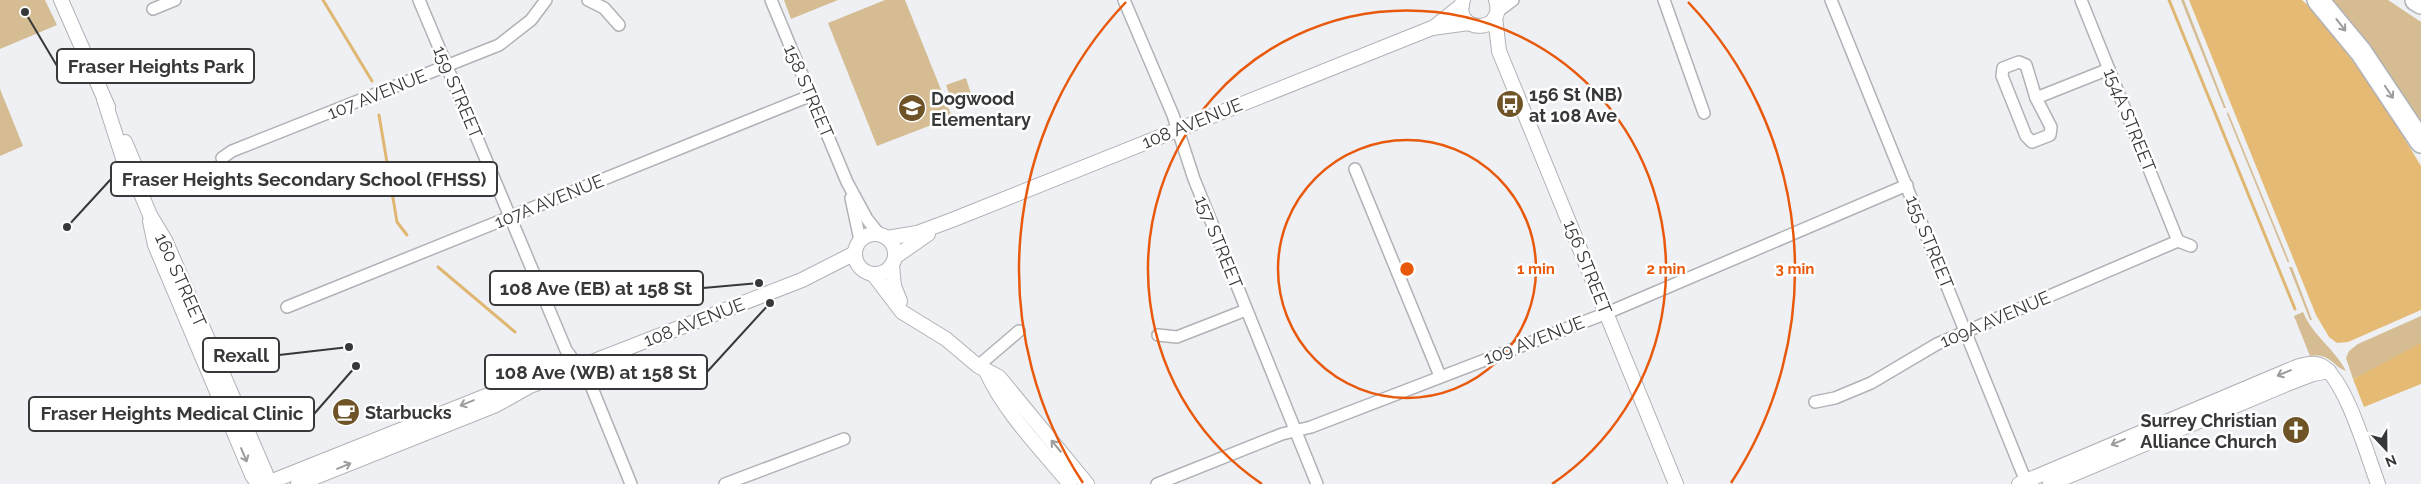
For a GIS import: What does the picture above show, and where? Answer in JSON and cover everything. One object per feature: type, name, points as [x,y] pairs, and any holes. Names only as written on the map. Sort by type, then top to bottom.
[{"type":"highway","points":[[2318,0],[2361,52],[2421,142]]},
{"type":"highway","points":[[2416,0],[2421,3]]},
{"type":"street","name":"160 STREET","points":[[61,0],[134,162],[141,180],[139,189],[150,215],[166,240],[266,474],[266,484]]},
{"type":"street","points":[[153,9],[174,0]]},
{"type":"street","name":"159 STREET","points":[[419,0],[566,350],[590,383],[630,484]]},
{"type":"street","name":"107 AVENUE","points":[[222,158],[232,151],[482,53],[511,37],[531,20],[546,0]]},
{"type":"street","points":[[588,0],[604,8],[619,25]]},
{"type":"street","name":"158 STREET","points":[[771,0],[847,182],[867,219],[883,236]]},
{"type":"street","name":"157 STREET","points":[[1124,0],[1178,129],[1194,179],[1317,484]]},
{"type":"street","points":[[1496,10],[1513,0]]},
{"type":"street","points":[[1664,0],[1704,113]]},
{"type":"street","name":"155 STREET","points":[[1830,0],[1907,185],[2024,483]]},
{"type":"street","name":"154A STREET","points":[[2081,0],[2178,241]]},
{"type":"street","name":"108 AVENUE","points":[[1432,28],[1462,3]]},
{"type":"street","name":"156 STREET","points":[[1462,3],[1462,14],[1499,50]]},
{"type":"street","name":"108 AVENUE","points":[[883,236],[917,233],[952,220],[1432,28],[1486,25],[1496,10]]},
{"type":"street","name":"156 STREET","points":[[1496,10],[1499,50],[1676,484]]},
{"type":"street","points":[[2020,62],[2026,65],[2036,98],[2051,127],[2050,135],[2032,142],[2026,136],[2002,76],[2003,68],[2020,62]]},
{"type":"street","points":[[2036,98],[2109,69]]},
{"type":"street","name":"107A AVENUE","points":[[287,307],[812,95]]},
{"type":"street","points":[[1355,169],[1440,376]]},
{"type":"street","name":"158 STREET","points":[[847,182],[858,247]]},
{"type":"street","name":"109 AVENUE","points":[[1157,484],[1282,434],[1296,431],[1606,313],[1907,185]]},
{"type":"street","name":"160 STREET","points":[[150,215],[155,245],[252,475],[258,484]]},
{"type":"street","name":"108 AVENUE","points":[[893,261],[919,239],[952,220]]},
{"type":"street","points":[[914,320],[899,300],[894,286],[894,246],[883,236],[869,235],[858,247],[867,271],[898,309],[914,320],[946,339],[982,368],[999,377],[1087,484]]},
{"type":"street","points":[[2178,241],[2191,246]]},
{"type":"street","name":"109A AVENUE","points":[[1815,402],[1835,398],[1880,379],[1928,348],[2178,241]]},
{"type":"street","name":"108 AVENUE","points":[[802,280],[858,247]]},
{"type":"street","points":[[867,271],[883,272],[893,261]]},
{"type":"street","name":"108 AVENUE","points":[[298,484],[496,405],[530,386],[802,280],[844,270],[867,271]]},
{"type":"street","points":[[176,297],[190,314],[210,361],[220,368]]},
{"type":"street","points":[[1158,336],[1170,337],[1186,334],[1246,310]]},
{"type":"street","points":[[982,368],[1019,331]]},
{"type":"street","points":[[2024,483],[2299,367],[2316,364],[2329,371],[2341,388],[2378,484]]},
{"type":"street","points":[[982,368],[1019,422],[1070,484]]},
{"type":"street","points":[[2050,484],[2294,381],[2313,374],[2329,371]]},
{"type":"street","name":"108 AVENUE","points":[[266,484],[491,394],[530,386]]},
{"type":"street","points":[[725,484],[844,438]]},
{"type":"shaded area","points":[[0,0],[45,0],[57,25],[0,49]]},
{"type":"shaded area","points":[[784,0],[838,0],[791,19]]},
{"type":"shaded area","points":[[885,0],[905,0],[952,117],[877,146],[828,23]]},
{"type":"shaded area","points":[[2181,0],[2184,0],[2226,108],[2224,108]]},
{"type":"shaded area","points":[[2189,0],[2302,0],[2314,11],[2375,90],[2421,166],[2421,310],[2348,342],[2337,343],[2329,337],[2316,315]]},
{"type":"shaded area","points":[[2330,0],[2388,0],[2421,22],[2421,123],[2375,56]]},
{"type":"shaded area","points":[[966,78],[972,97],[952,102],[946,85]]},
{"type":"shaded area","points":[[0,89],[23,146],[0,156]]},
{"type":"shaded area","points":[[2228,112],[2289,261],[2288,263],[2227,114]]},
{"type":"shaded area","points":[[2289,267],[2292,267],[2312,320],[2310,320]]},
{"type":"shaded area","points":[[2303,312],[2312,328],[2336,355],[2346,371],[2323,356],[2310,356],[2294,316]]},
{"type":"shaded area","points":[[2421,316],[2421,344],[2353,379],[2346,358],[2349,351],[2358,344]]},
{"type":"shaded area","points":[[2421,343],[2421,384],[2364,407],[2353,379]]},
{"type":"waterway","points":[[323,0],[372,81]]},
{"type":"waterway","points":[[2169,0],[2295,309]]},
{"type":"waterway","points":[[379,115],[397,222],[407,235]]},
{"type":"waterway","points":[[438,267],[515,332]]},
{"type":"place","name":"Fraser Heights Park","points":[[25,12]]},
{"type":"place","name":"156 St (NB) at 108 Ave","points":[[1510,104]]},
{"type":"place","name":"Dogwood Elementary","points":[[912,108]]},
{"type":"place","name":"Fraser Heights Secondary School (FHSS)","points":[[67,227]]},
{"type":"place","name":"108 Ave (EB) at 158 St","points":[[759,283]]},
{"type":"place","name":"108 Ave (WB) at 158 St","points":[[770,303]]},
{"type":"place","name":"Rexall","points":[[349,347]]},
{"type":"place","name":"Fraser Heights Medical Clinic","points":[[356,366]]},
{"type":"place","name":"Starbucks","points":[[346,412]]},
{"type":"place","name":"Surrey Christian Alliance Church","points":[[2296,430]]}]
